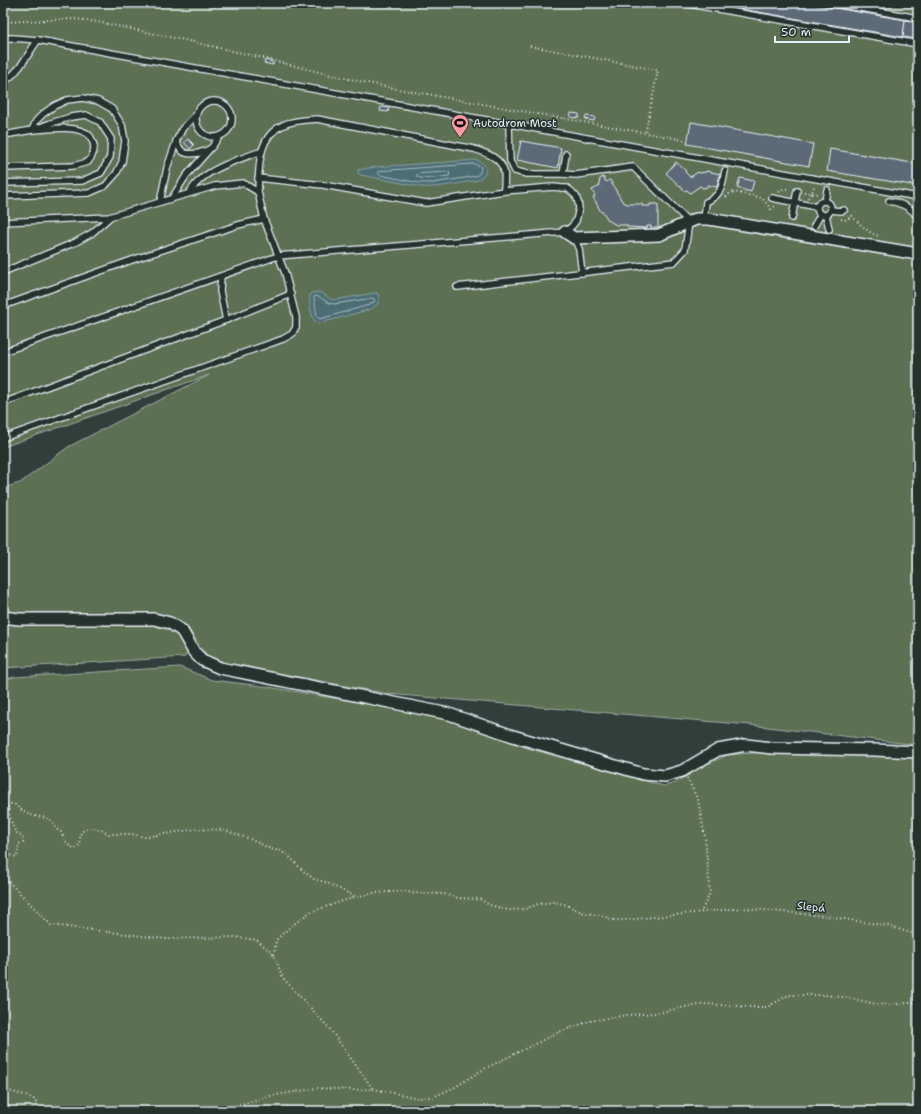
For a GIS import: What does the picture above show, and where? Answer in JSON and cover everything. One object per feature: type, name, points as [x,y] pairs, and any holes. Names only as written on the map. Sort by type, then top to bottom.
[{"type":"street","points":[[570,235],[659,235],[696,219],[704,219],[918,254]]},
{"type":"street","points":[[3,618],[132,619],[154,620],[170,623],[182,631],[194,652],[202,660],[220,668],[449,714],[514,736],[643,774],[665,776],[682,771],[718,750],[746,745],[772,748],[918,752]]},
{"type":"lane","points":[[683,3],[918,44]]},
{"type":"lane","points":[[832,3],[918,18]]},
{"type":"lane","points":[[3,38],[38,40],[918,197]]},
{"type":"lane","points":[[3,82],[9,79],[16,72],[38,40]]},
{"type":"lane","points":[[3,196],[89,193],[105,186],[116,174],[122,162],[125,141],[122,125],[112,109],[98,101],[83,98],[67,100],[54,106],[43,114],[36,121],[32,130]]},
{"type":"lane","points":[[208,102],[221,102],[230,111],[232,124],[225,134],[219,137],[207,137],[202,134],[196,126],[196,115],[198,109],[208,102]]},
{"type":"lane","points":[[3,183],[82,181],[101,173],[110,157],[111,139],[100,122],[86,115],[71,117],[32,130]]},
{"type":"lane","points":[[160,202],[167,168],[176,141],[183,128],[196,115]]},
{"type":"lane","points":[[3,438],[283,339],[292,334],[296,327],[296,317],[291,294],[285,273],[264,219],[258,192],[260,160],[264,143],[272,133],[282,125],[296,121],[317,119],[488,153],[498,161],[504,171],[504,191]]},
{"type":"lane","points":[[457,287],[674,262],[685,250],[689,222],[634,166],[576,175],[527,174],[516,171],[510,161],[509,123]]},
{"type":"lane","points":[[3,135],[32,130],[69,128],[84,132],[90,136],[94,145],[94,154],[88,162],[73,166],[3,168]]},
{"type":"lane","points":[[172,198],[186,176],[219,137]]},
{"type":"lane","points":[[176,141],[179,149],[185,154],[202,152],[211,148]]},
{"type":"lane","points":[[189,193],[200,180],[213,171],[262,151]]},
{"type":"lane","points":[[563,174],[566,154]]},
{"type":"lane","points":[[498,161],[510,161]]},
{"type":"lane","points":[[704,219],[706,202],[718,195],[721,190],[725,171]]},
{"type":"lane","points":[[258,178],[323,185],[426,203],[504,191],[552,187],[567,188],[576,196],[578,202],[579,208],[576,221],[572,226],[570,235],[578,248],[582,273]]},
{"type":"lane","points":[[3,222],[109,217],[215,186],[243,183],[258,192]]},
{"type":"lane","points":[[825,201],[827,190]]},
{"type":"lane","points":[[792,218],[797,191]]},
{"type":"lane","points":[[772,198],[818,207]]},
{"type":"lane","points":[[825,201],[820,202],[818,211],[824,214],[830,213],[831,210],[844,210]]},
{"type":"lane","points":[[825,201],[830,204],[831,210]]},
{"type":"lane","points":[[889,201],[912,210],[915,214]]},
{"type":"lane","points":[[814,226],[824,214]]},
{"type":"lane","points":[[824,214],[829,229]]},
{"type":"lane","points":[[3,272],[76,242],[92,233],[109,217]]},
{"type":"lane","points":[[3,306],[238,225],[264,219]]},
{"type":"lane","points":[[3,352],[278,256],[570,235]]},
{"type":"lane","points":[[221,276],[220,291],[226,320]]},
{"type":"lane","points":[[3,403],[226,320],[291,294]]},
{"type":"path","points":[[3,22],[74,19],[98,22],[189,41],[352,80],[685,140]]},
{"type":"path","points":[[530,46],[658,70],[645,134]]},
{"type":"path","points":[[805,199],[811,196],[815,178]]},
{"type":"path","points":[[837,219],[846,220],[852,216],[871,233],[882,236]]},
{"type":"path","points":[[682,771],[689,781],[698,800],[705,837],[710,893],[702,912]]},
{"type":"path","points":[[3,853],[17,857],[19,844],[24,842],[22,835],[16,832],[8,807],[11,804],[30,815],[47,818],[52,822],[56,829],[61,832],[67,844],[74,849],[79,845],[81,832],[86,829],[93,828],[109,834],[132,834],[145,837],[196,829],[224,830],[282,852],[314,879],[325,882],[356,897]]},
{"type":"path","points":[[3,876],[51,925],[167,939],[234,937],[257,940],[274,955],[283,978],[329,1028],[373,1089]]},
{"type":"path","name":"Slepá","points":[[274,955],[276,940],[310,912],[372,893],[404,891],[413,893],[444,894],[458,898],[480,899],[489,905],[509,910],[525,909],[538,904],[553,902],[564,904],[584,913],[600,915],[614,920],[742,908],[826,916],[888,926],[918,935]]},
{"type":"path","points":[[216,1111],[270,1096],[318,1088],[353,1090],[373,1089],[419,1098],[433,1097],[455,1087],[484,1069],[559,1032],[590,1021],[626,1015],[657,1013],[707,1004],[767,1007],[789,995],[831,996],[889,1005],[918,1002]]},
{"type":"path","points":[[3,1089],[28,1096],[35,1100],[38,1108],[35,1111]]},
{"type":"green space","points":[[3,3],[918,3],[918,745],[751,725],[388,694],[210,660],[185,624],[153,614],[3,613],[3,488],[20,483],[68,447],[209,375],[3,447]]},
{"type":"green space","points":[[3,621],[156,623],[179,632],[188,650],[185,657],[3,668]]},
{"type":"green space","points":[[180,667],[212,680],[262,686],[445,717],[527,748],[664,786],[675,783],[692,771],[727,755],[766,752],[918,756],[918,1111],[3,1111],[3,680],[14,677]]},
{"type":"water","points":[[477,160],[484,164],[486,169],[484,175],[478,180],[435,187],[419,187],[361,175],[358,173],[358,170],[375,167]]},
{"type":"water","points":[[318,292],[334,300],[375,293],[378,294],[379,301],[377,305],[371,309],[318,323],[315,322],[312,316],[310,295]]},
{"type":"building","points":[[706,3],[805,3],[905,20],[903,37]]},
{"type":"building","points":[[905,20],[918,22],[918,39],[903,37]]},
{"type":"building","points":[[265,60],[273,62],[273,65],[264,63]]},
{"type":"building","points":[[381,107],[389,108],[388,112],[380,111]]},
{"type":"building","points":[[571,113],[579,114],[579,118],[570,117]]},
{"type":"building","points":[[586,116],[595,117],[594,121],[585,119]]},
{"type":"building","points":[[691,122],[813,144],[809,166],[687,144]]},
{"type":"building","points":[[188,139],[194,145],[190,149],[184,142]]},
{"type":"building","points":[[521,141],[561,148],[558,168],[517,160]]},
{"type":"building","points":[[830,149],[918,164],[918,186],[827,171]]},
{"type":"building","points":[[676,162],[690,177],[698,172],[706,171],[720,174],[717,187],[708,185],[707,187],[703,188],[700,186],[690,193],[687,190],[685,191],[666,173]]},
{"type":"building","points":[[603,177],[606,182],[610,180],[622,201],[627,204],[642,204],[642,206],[650,206],[650,204],[658,204],[658,228],[651,228],[651,226],[647,226],[647,228],[627,227],[627,225],[616,225],[608,220],[603,212],[601,212],[593,197],[595,196],[592,190],[600,186],[600,179]]},
{"type":"building","points":[[740,178],[754,181],[751,192],[737,188]]},
{"type":"place","name":"Autodrom Most","points":[[460,138]]}]
